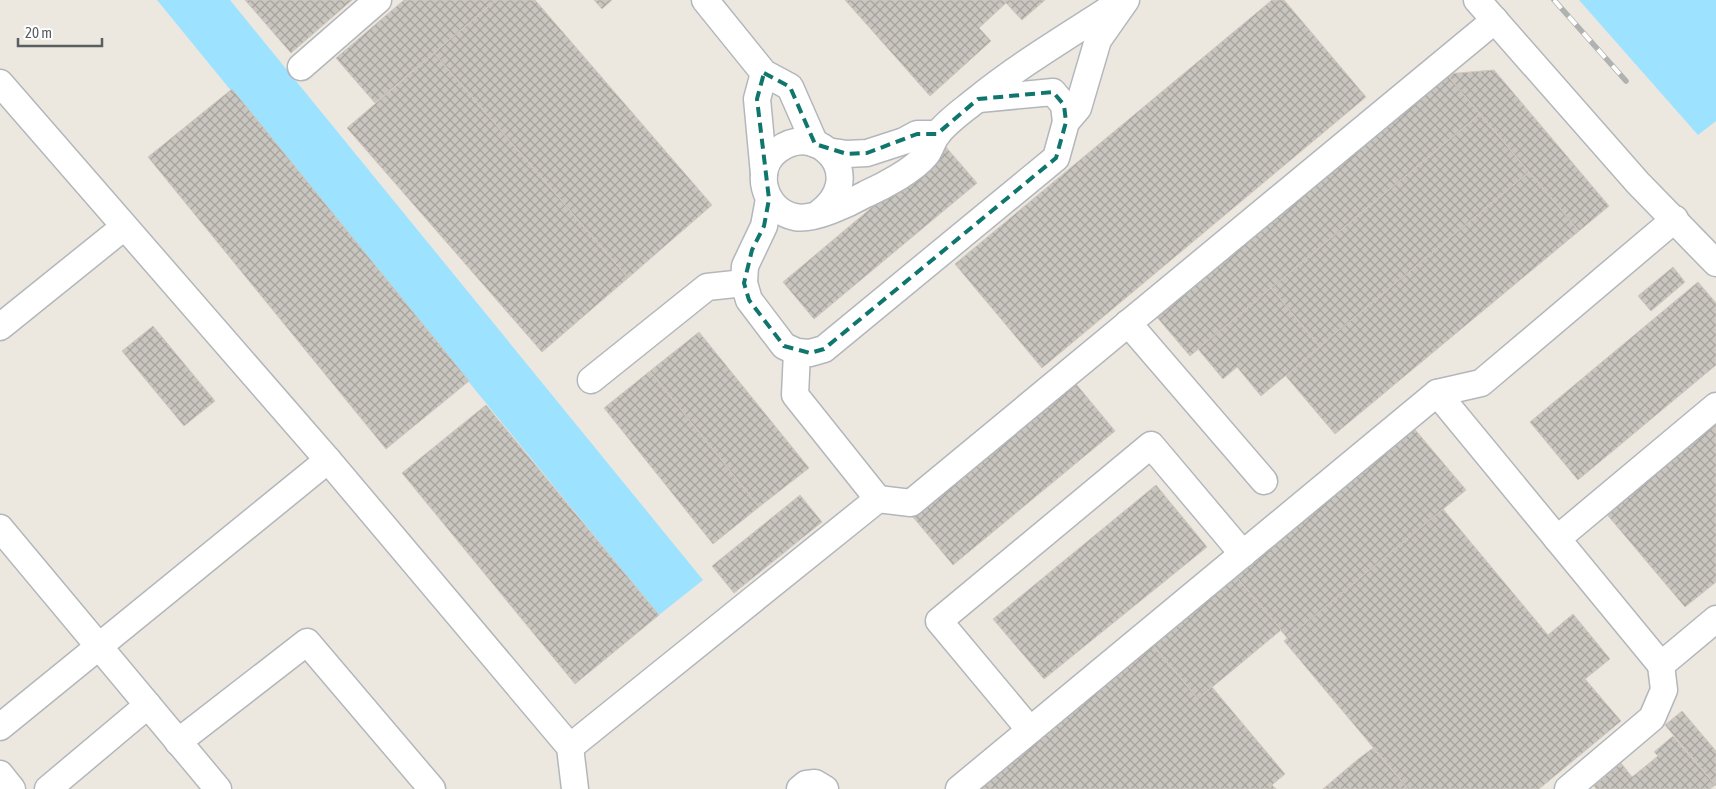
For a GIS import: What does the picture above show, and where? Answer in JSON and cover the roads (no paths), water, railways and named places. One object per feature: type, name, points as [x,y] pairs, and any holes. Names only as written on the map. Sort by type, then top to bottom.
[{"type":"street","points":[[301,67],[378,0]]},
{"type":"street","points":[[705,0],[764,73],[790,87],[821,147],[835,161],[840,172],[840,185],[836,197],[829,207],[818,214]]},
{"type":"street","points":[[764,73],[757,100],[766,186],[776,208],[791,216],[808,217],[865,195],[898,177],[926,156],[937,134],[978,99],[1036,56],[1125,0]]},
{"type":"street","points":[[1066,122],[1078,108],[1098,40],[1125,0]]},
{"type":"street","points":[[1477,0],[1638,183],[1675,218],[1716,263]]},
{"type":"street","points":[[796,352],[795,395],[878,499],[911,503],[1495,20]]},
{"type":"street","points":[[0,83],[328,460],[570,747],[575,789]]},
{"type":"street","points":[[937,134],[917,134],[904,141],[867,153],[847,154],[802,141],[789,144],[777,151],[768,161],[764,226],[745,266],[744,283],[749,300],[784,346],[796,352],[810,353],[824,349],[1056,158],[1066,122],[1064,105],[1053,92],[978,99]]},
{"type":"street","points":[[959,789],[1437,393],[1480,383],[1675,218]]},
{"type":"street","points":[[0,326],[124,227]]},
{"type":"street","points":[[591,380],[707,287],[744,283]]},
{"type":"street","points":[[1128,323],[1264,482]]},
{"type":"street","points":[[1437,393],[1661,666],[1664,690],[1652,718],[1568,789]]},
{"type":"street","points":[[1556,539],[1716,406]]},
{"type":"street","points":[[1030,730],[939,621],[1136,457],[1152,444],[1243,554]]},
{"type":"street","points":[[0,727],[328,460]]},
{"type":"street","points":[[570,747],[878,499]]},
{"type":"street","points":[[0,528],[218,789]]},
{"type":"street","points":[[1661,666],[1716,619]]},
{"type":"street","points":[[178,742],[307,642],[432,789]]},
{"type":"street","points":[[48,789],[148,705]]},
{"type":"street","points":[[0,774],[12,789]]},
{"type":"street","points":[[800,789],[806,784],[815,783],[825,789]]},
{"type":"water","points":[[157,0],[230,0],[703,580],[659,615]]},
{"type":"water","points":[[1579,0],[1716,0],[1716,121],[1698,135]]},
{"type":"railway","points":[[1554,0],[1626,81]]}]
